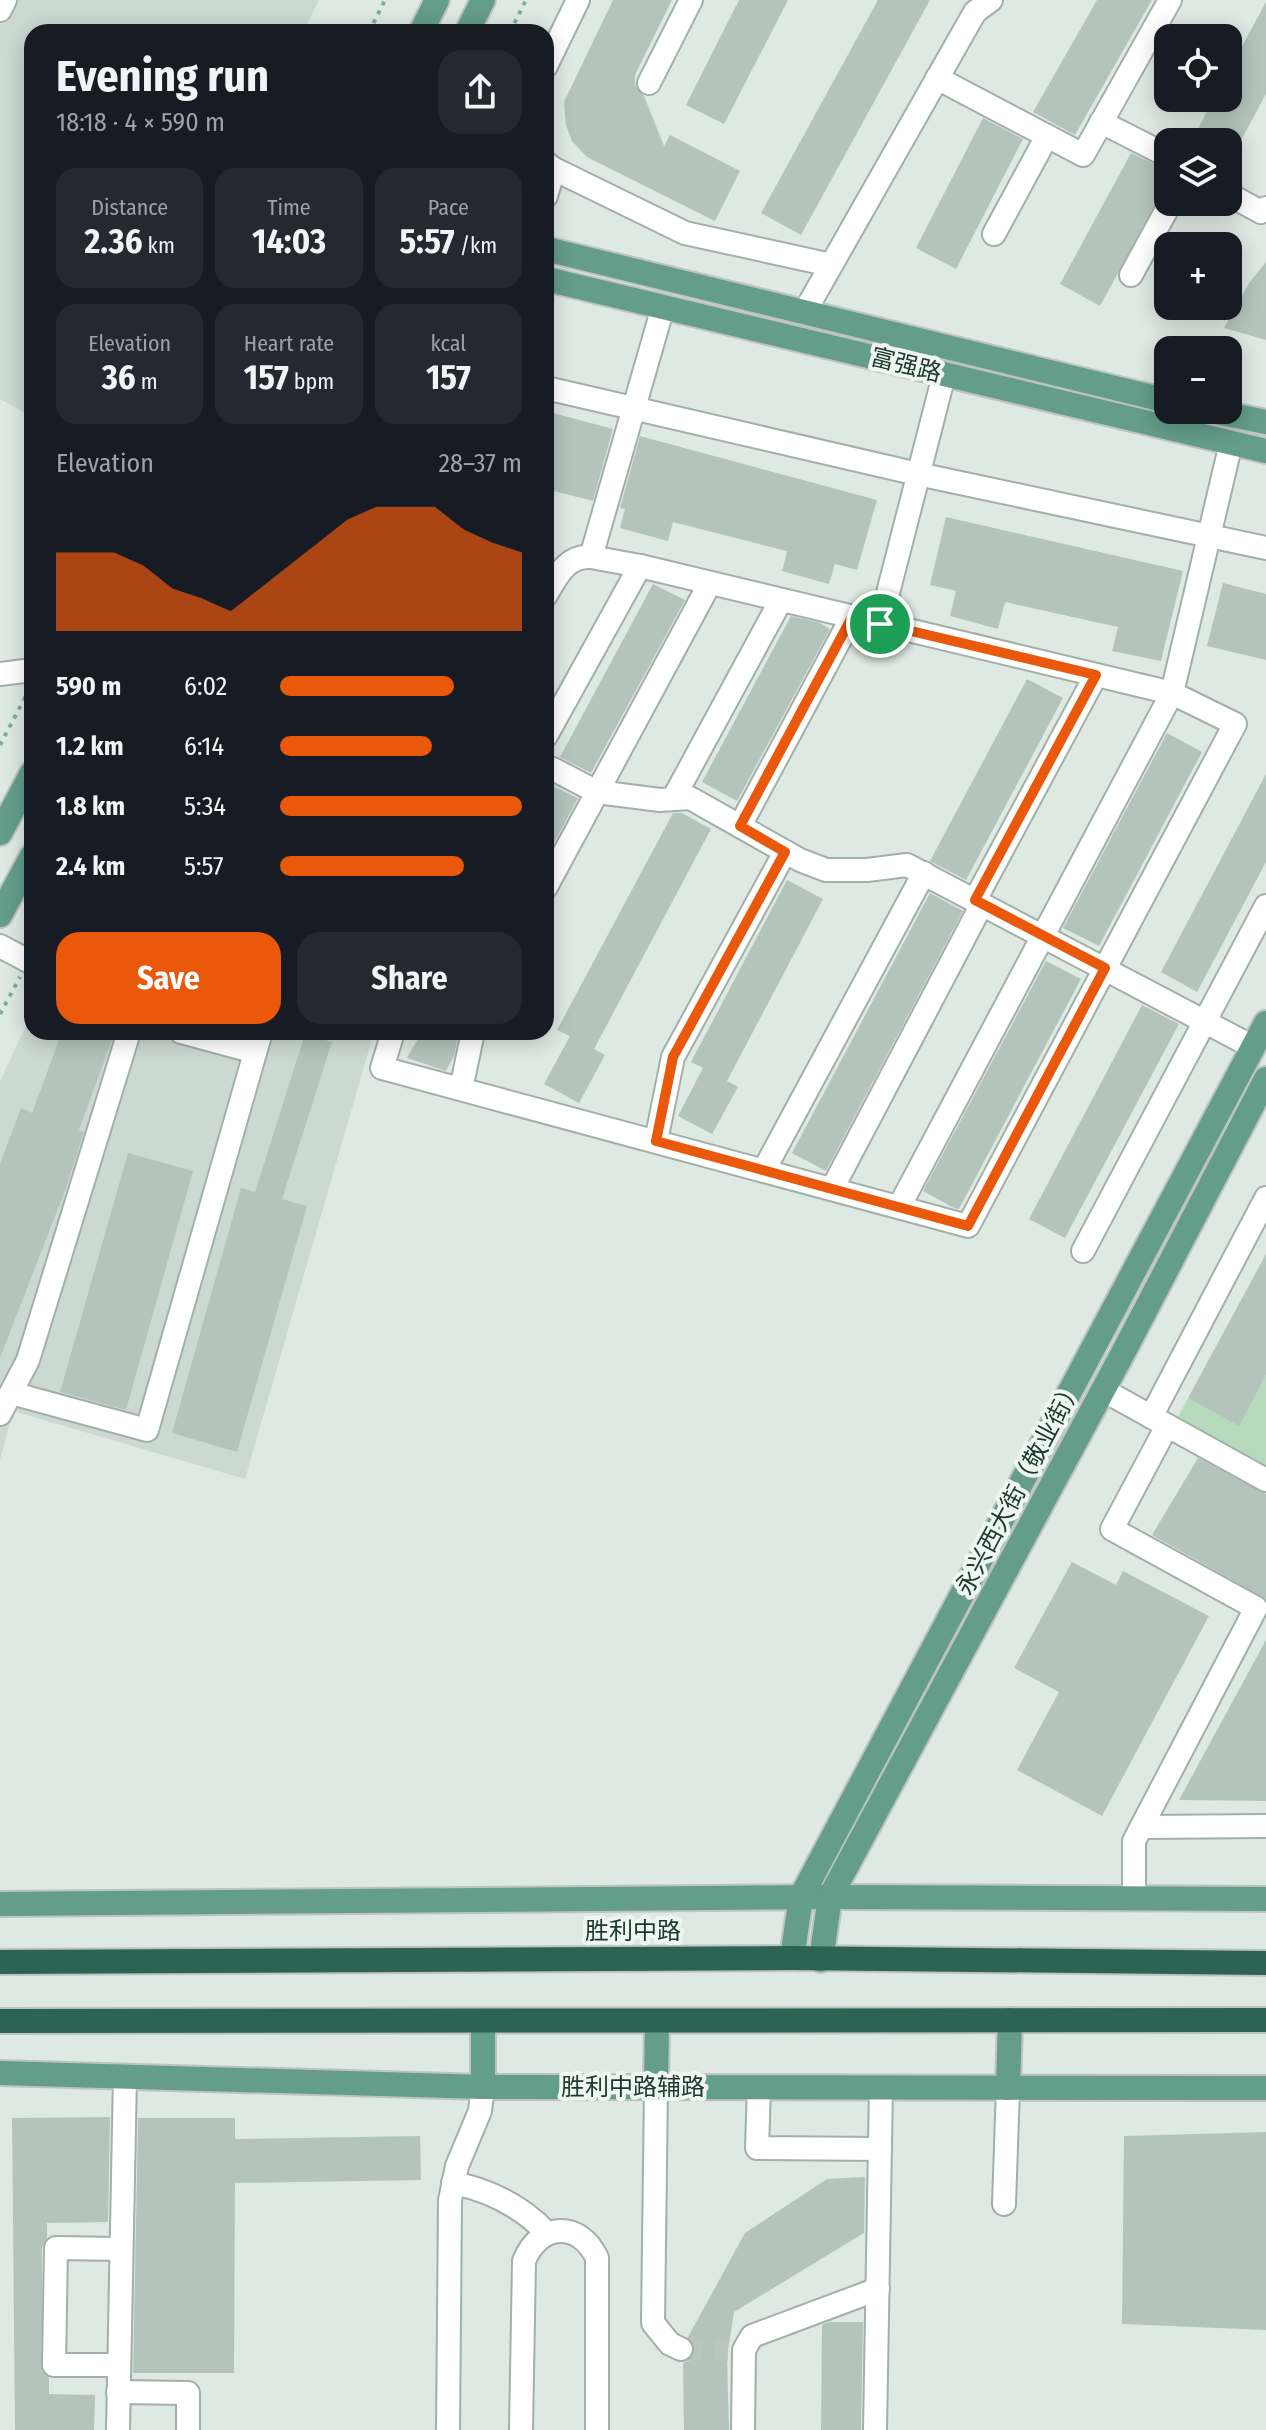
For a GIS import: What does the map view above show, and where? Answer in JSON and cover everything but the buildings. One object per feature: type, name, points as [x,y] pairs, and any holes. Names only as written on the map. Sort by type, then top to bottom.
[{"type":"highway","name":"胜利中路","points":[[0,1962],[792,1958],[1266,1963]]},
{"type":"highway","points":[[0,2021],[1266,2020]]},
{"type":"main road","points":[[425,24],[437,0]]},
{"type":"main road","points":[[471,24],[483,0]]},
{"type":"main road","name":"富强路","points":[[554,251],[1154,398]]},
{"type":"main road","name":"富强路","points":[[554,281],[1266,451]]},
{"type":"main road","points":[[1242,417],[1266,422]]},
{"type":"main road","points":[[0,833],[24,788]]},
{"type":"main road","points":[[0,915],[24,871]]},
{"type":"main road","name":"永兴西大街（敬业街）","points":[[792,1958],[801,1897],[1266,1023]]},
{"type":"main road","name":"永兴西大街（敬业街）","points":[[821,1960],[830,1897],[1103,1390],[1266,1079]]},
{"type":"main road","points":[[0,1904],[801,1897],[1266,1899]]},
{"type":"main road","points":[[1008,2088],[1010,2020]]},
{"type":"main road","points":[[483,2021],[483,2087]]},
{"type":"main road","points":[[656,2087],[657,2021]]},
{"type":"main road","name":"胜利中路辅路","points":[[0,2073],[483,2087],[1266,2088]]},
{"type":"street","points":[[0,10],[5,0]]},
{"type":"street","points":[[554,50],[578,0]]},
{"type":"street","points":[[649,83],[691,0]]},
{"type":"street","points":[[804,313],[975,12],[991,0]]},
{"type":"street","points":[[937,78],[1083,155],[1170,0]]},
{"type":"street","points":[[1101,122],[1154,149]]},
{"type":"street","points":[[994,234],[1047,136]]},
{"type":"street","points":[[554,168],[685,233],[831,265]]},
{"type":"street","points":[[1242,202],[1261,212],[1266,208]]},
{"type":"street","points":[[1131,275],[1163,216]]},
{"type":"street","points":[[591,557],[663,307]]},
{"type":"street","points":[[880,624],[944,375]]},
{"type":"street","points":[[554,390],[918,474],[1266,548]]},
{"type":"street","points":[[899,1207],[1172,693],[1231,443]]},
{"type":"street","points":[[391,1040],[382,1068],[968,1226],[1235,724],[1172,693],[640,566],[579,556],[565,566],[554,583]]},
{"type":"street","points":[[554,722],[640,566]]},
{"type":"street","points":[[554,872],[710,583]]},
{"type":"street","points":[[673,799],[781,600]]},
{"type":"street","points":[[740,826],[852,617]]},
{"type":"street","points":[[0,674],[24,671]]},
{"type":"street","points":[[832,1189],[1096,675]]},
{"type":"street","points":[[554,770],[597,792],[690,798],[785,852],[826,870],[867,870],[907,865],[1253,1047]]},
{"type":"street","points":[[656,1141],[673,1057],[785,852]]},
{"type":"street","points":[[764,1170],[924,873]]},
{"type":"street","points":[[1083,1251],[1266,906]]},
{"type":"street","points":[[0,946],[24,959]]},
{"type":"street","points":[[0,1414],[28,1360],[127,1040]]},
{"type":"street","points":[[461,1089],[471,1040]]},
{"type":"street","points":[[11,1393],[147,1430],[258,1042]]},
{"type":"street","points":[[1134,1899],[1134,1841],[1256,1608],[1112,1529],[1159,1421],[1266,1198]]},
{"type":"street","points":[[1103,1390],[1266,1480]]},
{"type":"street","points":[[1142,1827],[1266,1826]]},
{"type":"street","points":[[118,2430],[125,2076]]},
{"type":"street","points":[[448,2430],[450,2200],[457,2166],[480,2111],[483,2087]]},
{"type":"street","points":[[656,2087],[653,2323],[670,2344],[681,2349]]},
{"type":"street","points":[[759,2087],[757,2148],[880,2149]]},
{"type":"street","points":[[875,2430],[881,2087]]},
{"type":"street","points":[[1004,2204],[1008,2088]]},
{"type":"street","points":[[453,2183],[509,2204],[534,2220],[547,2233]]},
{"type":"street","points":[[521,2430],[524,2261],[528,2249],[547,2233],[559,2231],[572,2232],[583,2238],[597,2258],[597,2430]]},
{"type":"street","points":[[118,2365],[54,2365],[56,2248],[120,2249]]},
{"type":"street","points":[[743,2430],[736,2350],[752,2336],[878,2289]]},
{"type":"street","points":[[118,2392],[188,2393],[188,2430]]},
{"type":"path","points":[[373,24],[385,0]]},
{"type":"path","points":[[514,24],[526,0]]},
{"type":"path","points":[[0,745],[24,699]]},
{"type":"path","points":[[0,1014],[24,972]]},
{"type":"shaded area","points":[[0,0],[319,0],[307,24],[24,24],[24,412],[0,399]]},
{"type":"shaded area","points":[[24,1030],[24,1040],[372,1040],[245,1479],[13,1411],[0,1460],[0,1081]]},
{"type":"green space","points":[[1266,1375],[1266,1469],[1177,1419],[1188,1398],[1239,1425]]},
{"type":"tunnel","points":[[681,2349],[728,2350]]},
{"type":"route","points":[[852,617],[880,624],[1096,675],[975,900],[1105,968],[968,1226],[656,1141],[673,1057],[785,852],[740,826],[852,617]]}]
